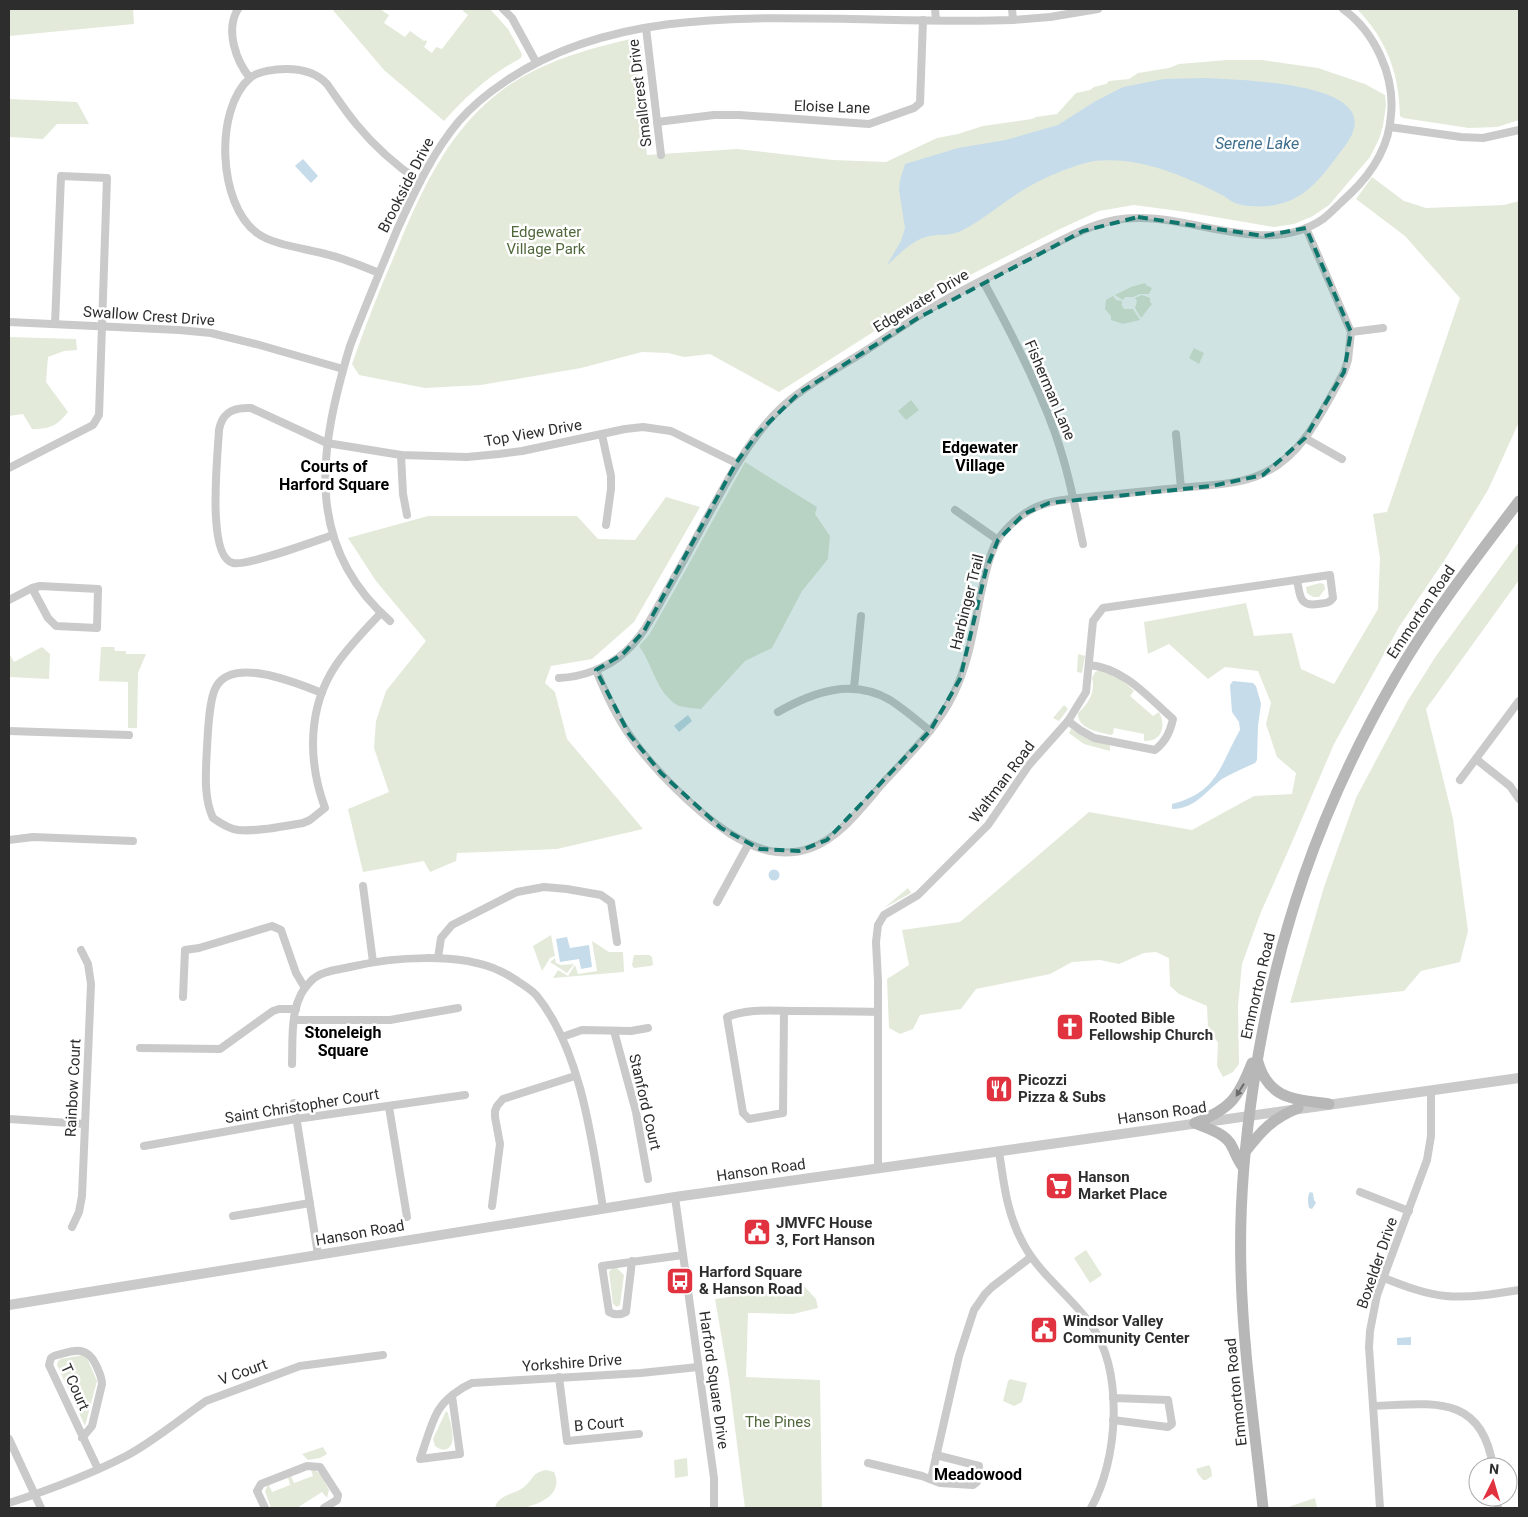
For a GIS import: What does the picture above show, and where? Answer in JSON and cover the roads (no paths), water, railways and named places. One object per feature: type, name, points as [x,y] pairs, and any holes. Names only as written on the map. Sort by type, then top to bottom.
[{"type":"main road","name":"Emmorton Road","points":[[1263,1508],[1243,1309],[1241,1271],[1243,1168],[1257,1058],[1276,967],[1296,894],[1327,813],[1368,726],[1412,650],[1441,606],[1519,501]]},
{"type":"main road","name":"Emmorton Road","points":[[1502,524],[1519,507]]},
{"type":"main road","points":[[1195,1123],[1215,1115],[1232,1102],[1246,1080],[1260,1046]]},
{"type":"main road","points":[[1257,1058],[1261,1072],[1272,1088],[1296,1100],[1329,1104]]},
{"type":"main road","points":[[1244,1153],[1273,1120],[1298,1108]]},
{"type":"main road","points":[[1195,1123],[1226,1138],[1232,1147],[1236,1159],[1243,1168]]},
{"type":"street","points":[[238,9],[234,21],[233,40],[242,65],[250,78]]},
{"type":"street","points":[[503,9],[517,26],[536,62]]},
{"type":"street","points":[[935,9],[936,20]]},
{"type":"street","points":[[1012,9],[1013,20]]},
{"type":"street","name":"Brookside Drive","points":[[327,443],[343,369],[350,346],[379,273],[420,182],[440,146],[458,122],[480,98],[536,62],[577,46],[646,28],[689,22],[774,18],[1013,20],[1050,17],[1093,9]]},
{"type":"street","points":[[1343,9],[1368,34],[1382,60],[1390,82],[1392,105],[1390,126],[1461,137],[1483,138],[1519,130]]},
{"type":"street","name":"Eloise Lane","points":[[657,122],[714,115],[739,115],[873,124],[914,108],[920,103],[923,20]]},
{"type":"street","name":"Smallcrest Drive","points":[[646,28],[661,155]]},
{"type":"street","points":[[379,273],[329,254],[273,240],[258,234],[247,225],[236,207],[227,173],[226,132],[232,105],[241,88],[255,75],[281,69],[303,70],[317,76],[327,84],[358,127],[403,170],[420,182]]},
{"type":"street","name":"Edgewater Drive","points":[[559,678],[570,678],[596,670],[623,654],[644,631],[736,463],[758,433],[777,412],[799,393],[945,300],[1083,231],[1115,220],[1138,217],[1157,218],[1264,236],[1290,234],[1306,228],[1322,219],[1356,188],[1383,149],[1390,126]]},
{"type":"street","points":[[9,468],[93,425],[99,414],[107,178],[61,176],[55,324]]},
{"type":"street","name":"Harbinger Trail","points":[[596,670],[612,708],[643,753],[684,796],[721,828],[748,845],[772,852],[812,848],[827,840],[845,825],[930,731],[945,710],[966,662],[986,570],[998,540],[1024,514],[1049,503],[1074,499],[1212,486],[1244,481],[1263,475],[1278,465],[1305,438],[1344,372],[1348,360],[1351,332],[1306,228]]},
{"type":"street","name":"Fisherman Lane","points":[[983,281],[1017,345],[1056,435],[1074,499],[1083,544]]},
{"type":"street","name":"Swallow Crest Drive","points":[[9,322],[211,333],[343,369]]},
{"type":"street","points":[[1351,332],[1383,328]]},
{"type":"street","name":"Top View Drive","points":[[333,535],[276,554],[233,563],[224,557],[219,543],[216,524],[219,430],[227,413],[239,408],[251,408],[327,443],[401,456],[467,457],[491,455],[522,451],[625,429],[658,428],[684,436],[736,463]]},
{"type":"street","points":[[1176,434],[1181,488]]},
{"type":"street","points":[[602,435],[611,489],[606,525]]},
{"type":"street","points":[[1305,438],[1342,459]]},
{"type":"street","points":[[327,443],[324,466],[325,492],[333,535],[342,560],[351,576],[381,613],[390,621]]},
{"type":"street","points":[[401,456],[403,494],[407,515]]},
{"type":"street","points":[[955,510],[998,540]]},
{"type":"street","name":"Waltman Road","points":[[878,1168],[876,932],[880,919],[918,895],[988,826],[1029,765],[1068,721],[1086,692],[1092,621],[1103,608],[1330,575],[1333,598],[1328,603],[1310,606],[1305,604],[1301,599],[1298,580]]},
{"type":"street","points":[[9,600],[32,588],[40,586],[98,588],[97,628],[56,626],[48,618],[32,588]]},
{"type":"street","points":[[322,693],[299,683],[251,672],[230,674],[216,685],[212,698],[208,733],[207,800],[213,818],[228,827],[238,830],[256,829],[303,823],[325,808],[319,793],[312,748],[314,720],[322,693],[336,666],[362,633],[381,613]]},
{"type":"street","points":[[854,688],[861,616]]},
{"type":"street","points":[[1068,721],[1094,738],[1155,750],[1164,743],[1171,730],[1174,719],[1123,675],[1110,669],[1089,665]]},
{"type":"street","points":[[778,712],[806,697],[821,692],[854,688],[888,699],[930,731]]},
{"type":"street","points":[[1460,780],[1519,701]]},
{"type":"street","points":[[9,731],[129,735]]},
{"type":"street","points":[[1476,759],[1510,786],[1519,799]]},
{"type":"street","points":[[9,840],[34,837],[134,841]]},
{"type":"street","points":[[717,902],[748,845]]},
{"type":"street","points":[[363,886],[373,962]]},
{"type":"street","points":[[438,958],[441,938],[452,925],[517,892],[544,887],[593,893],[606,898],[611,902],[617,942]]},
{"type":"street","points":[[183,997],[185,950],[199,948],[272,926],[281,930],[296,973],[305,988]]},
{"type":"street","name":"Rainbow Court","points":[[72,1227],[79,1212],[82,1196],[91,984],[88,964],[81,950]]},
{"type":"street","points":[[292,1064],[296,1009],[305,988],[311,980],[322,974],[373,962],[438,958],[468,962],[499,970],[528,988],[542,1003],[562,1037],[589,1120],[603,1208]]},
{"type":"street","points":[[294,1020],[390,1020],[458,1008]]},
{"type":"street","points":[[140,1048],[220,1049],[274,1011],[279,1009],[296,1009]]},
{"type":"street","points":[[784,1011],[783,1113],[749,1119],[742,1113],[727,1017],[736,1013],[747,1012],[784,1011],[878,1012]]},
{"type":"street","points":[[562,1037],[582,1030],[614,1031],[648,1028]]},
{"type":"street","name":"Stanford Court","points":[[614,1031],[636,1112],[648,1179]]},
{"type":"street","points":[[492,1206],[500,1144],[495,1117],[497,1106],[504,1100],[576,1076]]},
{"type":"street","name":"Hanson Road","points":[[9,1305],[675,1197],[1519,1078]]},
{"type":"street","name":"Boxelder Drive","points":[[1380,1508],[1369,1347],[1370,1331],[1378,1295],[1428,1160],[1432,1136],[1432,1090]]},
{"type":"street","name":"Saint Christopher Court","points":[[144,1146],[296,1119],[465,1095]]},
{"type":"street","points":[[294,1103],[318,1255]]},
{"type":"street","points":[[389,1107],[407,1217]]},
{"type":"street","points":[[9,1119],[85,1124]]},
{"type":"street","points":[[999,1151],[1011,1217],[1031,1257],[1092,1326],[1105,1356],[1112,1398],[1113,1420],[1106,1470],[1091,1508]]},
{"type":"street","points":[[1360,1192],[1409,1211]]},
{"type":"street","name":"Harford Square Drive","points":[[675,1197],[714,1478],[714,1508]]},
{"type":"street","points":[[233,1216],[310,1203]]},
{"type":"street","points":[[632,1261],[626,1312],[612,1314],[609,1312],[602,1266],[632,1261],[683,1255]]},
{"type":"street","points":[[931,1479],[959,1356],[974,1310],[992,1287],[1031,1257]]},
{"type":"street","points":[[1384,1278],[1407,1287],[1446,1296],[1469,1297],[1519,1290]]},
{"type":"street","name":"T Court","points":[[82,1438],[92,1426],[102,1377],[91,1355],[77,1350],[54,1356],[49,1362],[82,1438],[98,1469]]},
{"type":"street","name":"V Court","points":[[9,1503],[34,1495],[128,1455],[206,1401],[219,1395],[300,1366],[383,1355]]},
{"type":"street","name":"Yorkshire Drive","points":[[452,1396],[460,1454],[420,1459],[439,1410],[452,1396],[472,1383],[642,1373],[698,1367]]},
{"type":"street","name":"B Court","points":[[559,1377],[568,1441],[639,1434]]},
{"type":"street","points":[[1112,1398],[1168,1400],[1172,1424],[1168,1427],[1113,1420]]},
{"type":"street","points":[[1373,1406],[1434,1403],[1449,1406],[1462,1412],[1472,1420],[1488,1444],[1491,1457]]},
{"type":"street","points":[[9,1439],[41,1508]]},
{"type":"street","points":[[868,1463],[940,1483],[973,1485],[977,1482],[979,1466],[936,1455]]},
{"type":"street","points":[[265,1508],[257,1491],[260,1484],[307,1466],[312,1466],[320,1467],[338,1495],[337,1500],[324,1508]]},
{"type":"water","name":"Serene Lake","points":[[1206,78],[1268,82],[1320,92],[1340,101],[1352,112],[1353,132],[1350,139],[1315,183],[1292,200],[1283,203],[1259,206],[1240,205],[1192,181],[1158,168],[1125,161],[1104,160],[1091,162],[1069,168],[1037,182],[963,230],[931,236],[915,242],[887,265],[901,241],[905,228],[899,190],[905,164],[958,148],[1006,140],[1058,125],[1094,102],[1123,87],[1164,79]]},
{"type":"water","points":[[303,159],[318,176],[311,183],[295,166]]},
{"type":"water","points":[[1233,681],[1253,683],[1256,686],[1261,704],[1257,760],[1255,763],[1222,779],[1194,803],[1172,809],[1172,804],[1199,793],[1208,785],[1221,767],[1240,730],[1239,722],[1232,712],[1230,685]]},
{"type":"water","points":[[688,715],[692,721],[679,732],[674,726]]},
{"type":"water","points":[[774,869],[780,875],[774,881],[768,875]]},
{"type":"water","points":[[567,937],[570,948],[589,945],[592,967],[581,969],[579,959],[560,962],[556,939]]},
{"type":"water","points":[[1310,1192],[1313,1193],[1316,1203],[1312,1209],[1309,1208],[1308,1204]]},
{"type":"water","points":[[1411,1337],[1411,1345],[1397,1345],[1397,1338]]},
{"type":"place","name":"Rooted Bible Fellowship Church","points":[[1070,1027]]},
{"type":"place","name":"Picozzi Pizza & Subs","points":[[999,1089]]},
{"type":"place","name":"Hanson Market Place","points":[[1059,1186]]},
{"type":"place","name":"JMVFC House 3, Fort Hanson","points":[[757,1232]]},
{"type":"place","name":"Harford Square & Hanson Road","points":[[680,1281]]},
{"type":"place","name":"Windsor Valley Community Center","points":[[1044,1330]]},
{"type":"district","name":"Edgewater Village","points":[[980,456]]},
{"type":"district","name":"Courts of Harford Square","points":[[334,475]]},
{"type":"district","name":"Stoneleigh Square","points":[[343,1041]]},
{"type":"district","name":"Meadowood","points":[[978,1474]]},
{"type":"park label","name":"Edgewater Village Park","points":[[546,240]]},
{"type":"park label","name":"The Pines","points":[[778,1422]]}]
